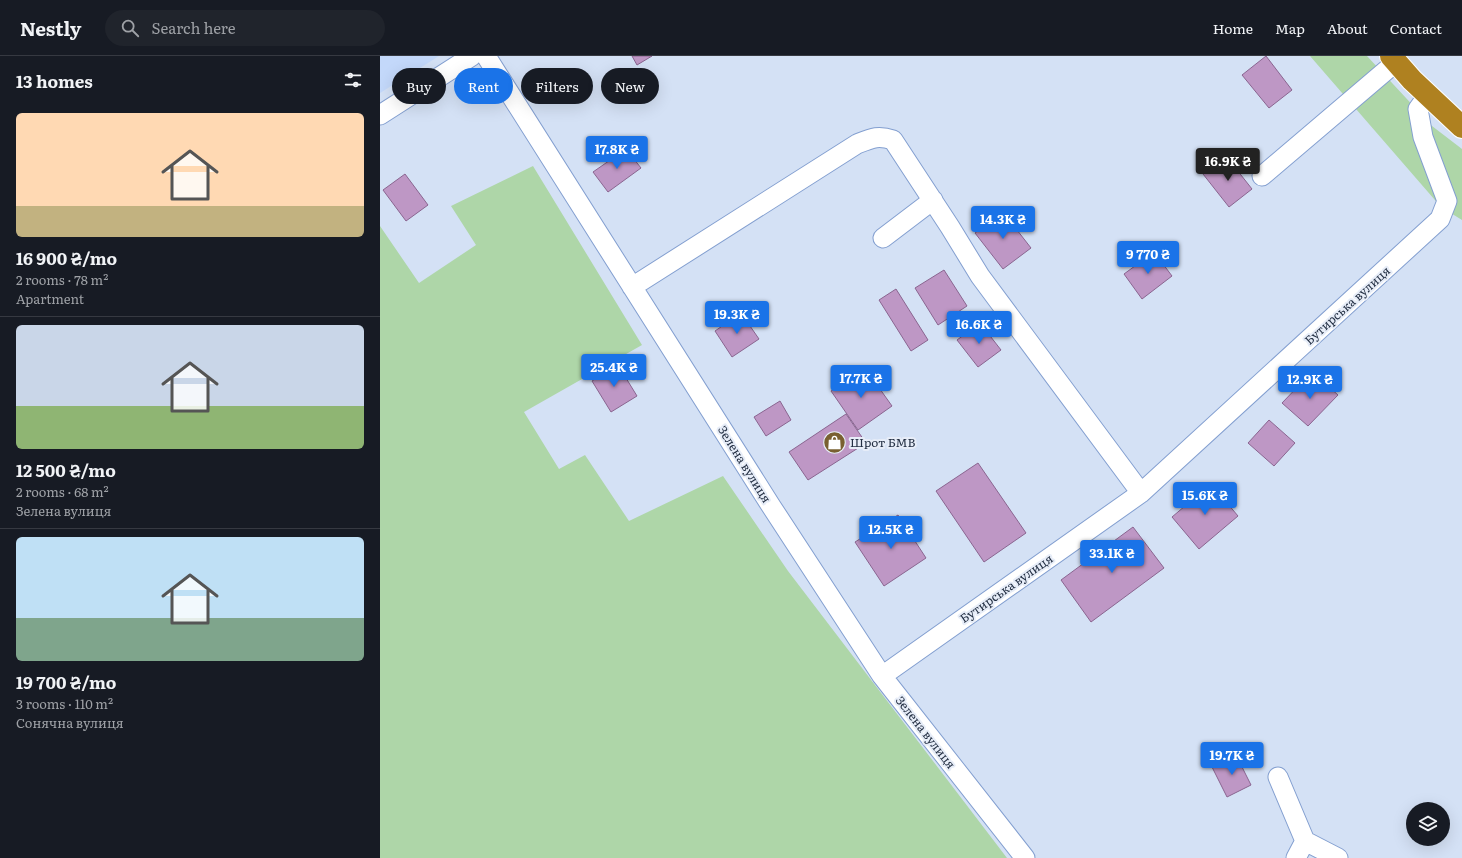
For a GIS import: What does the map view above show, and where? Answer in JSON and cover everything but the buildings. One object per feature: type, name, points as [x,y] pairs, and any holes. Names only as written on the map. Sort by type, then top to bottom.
[{"type":"highway","points":[[1394,59],[1412,80],[1462,127]]},
{"type":"street","points":[[380,115],[472,56]]},
{"type":"street","name":"Зелена вулиця","points":[[486,56],[771,506],[882,676],[1025,858]]},
{"type":"street","points":[[1262,176],[1394,59]]},
{"type":"street","name":"Бутирська вулиця","points":[[882,676],[1141,493],[1440,219],[1447,200],[1423,137],[1418,109],[1428,95]]},
{"type":"street","points":[[632,287],[857,144],[873,138],[883,137],[893,140],[933,200],[980,276],[1141,493]]},
{"type":"street","points":[[883,238],[933,200]]},
{"type":"street","points":[[1278,778],[1305,841],[1338,858]]},
{"type":"street","points":[[1296,858],[1305,841]]},
{"type":"shaded area","points":[[380,56],[439,56],[420,68],[392,68],[392,85],[380,93]]},
{"type":"green space","points":[[1310,56],[1367,56],[1432,126],[1462,149],[1462,220],[1441,207]]},
{"type":"green space","points":[[533,166],[642,345],[524,412],[559,469],[585,455],[629,521],[723,476],[788,571],[1007,858],[380,858],[380,226],[419,283],[476,245],[451,206]]},
{"type":"place","name":"Шрот БМВ","points":[[834,442]]}]
